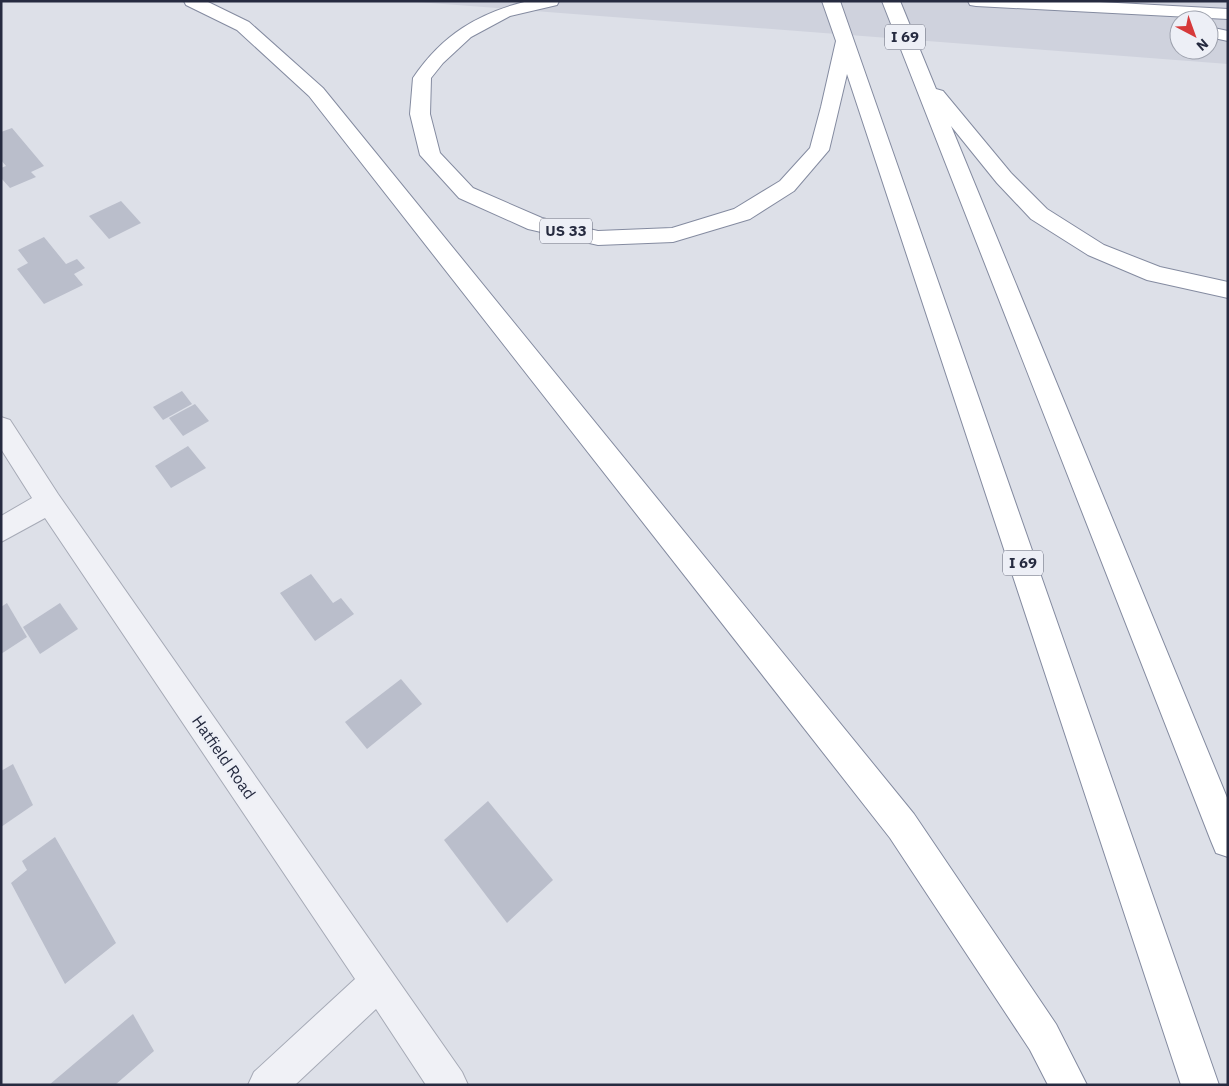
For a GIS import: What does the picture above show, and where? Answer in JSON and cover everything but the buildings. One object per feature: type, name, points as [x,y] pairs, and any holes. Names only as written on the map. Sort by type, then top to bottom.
[{"type":"highway","points":[[192,1],[242,26],[316,92],[902,826],[1043,1037],[1068,1085]]},
{"type":"highway","name":"US 33","points":[[552,1],[504,12],[465,32],[437,59],[422,78],[420,114],[430,155],[466,193],[536,224],[598,238],[673,235],[742,214],[788,186],[819,150],[831,107],[844,42]]},
{"type":"highway","name":"I 69","points":[[831,1],[1200,1085]]},
{"type":"highway","name":"I 69","points":[[891,1],[918,73],[1228,841]]},
{"type":"highway","points":[[976,1],[1228,14]]},
{"type":"highway","points":[[989,2],[1169,26]]},
{"type":"highway","points":[[918,73],[1004,178],[1038,214],[1096,250],[1155,274],[1228,290]]},
{"type":"street","name":"Hatfield Road","points":[[1,427],[49,502],[449,1085]]},
{"type":"street","points":[[1,530],[49,502]]},
{"type":"street","points":[[266,1085],[379,982]]},
{"type":"shaded area","points":[[404,1],[1228,1],[1228,64],[1176,60],[1219,60],[1219,10],[1169,10],[1169,59]]}]
